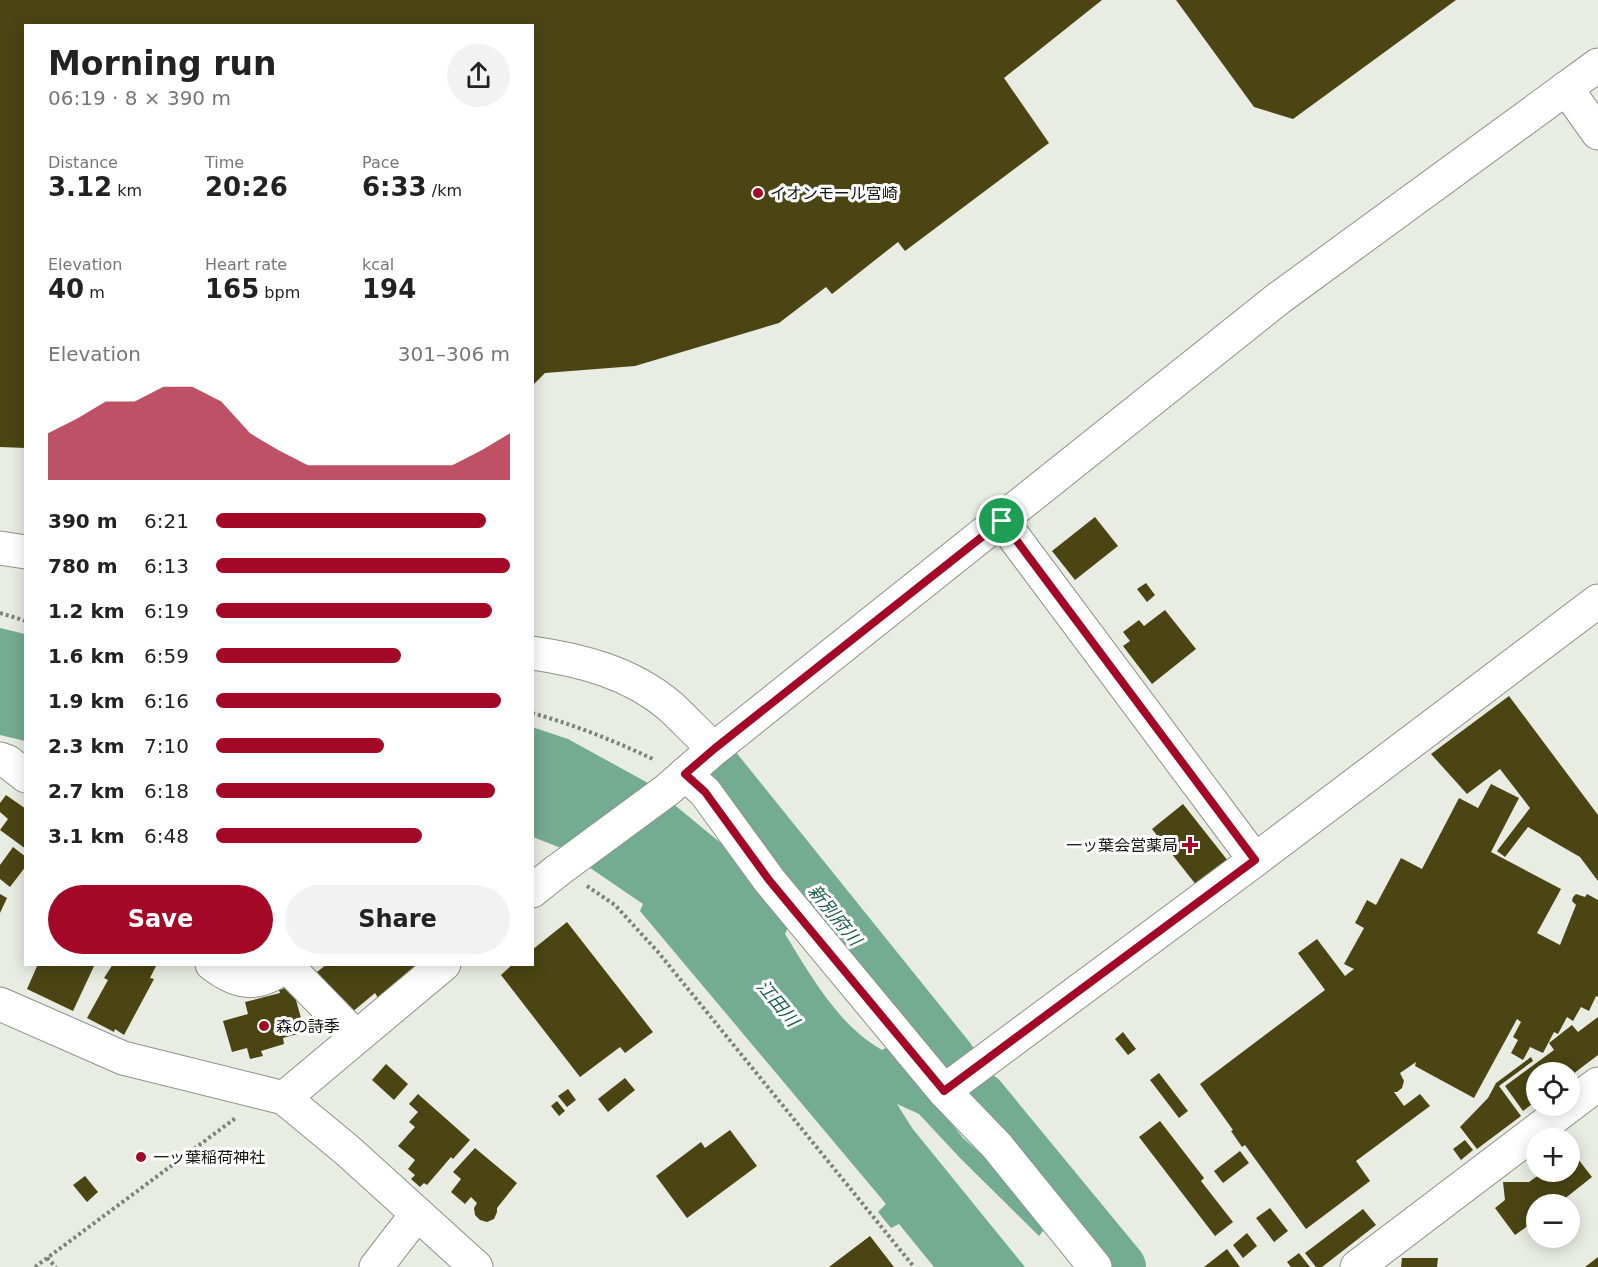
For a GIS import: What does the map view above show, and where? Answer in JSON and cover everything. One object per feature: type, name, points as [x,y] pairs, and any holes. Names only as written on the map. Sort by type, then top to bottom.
[{"type":"street","points":[[545,881],[676,782],[714,749],[1279,298],[1598,65]]},
{"type":"street","points":[[1566,88],[1598,133]]},
{"type":"street","points":[[1002,521],[1255,860]]},
{"type":"street","points":[[0,548],[24,552]]},
{"type":"street","points":[[944,1091],[1598,601]]},
{"type":"street","points":[[534,653],[589,663],[626,678],[668,705],[714,749]]},
{"type":"street","points":[[0,759],[8,762],[24,774]]},
{"type":"street","points":[[676,782],[705,792],[769,880],[944,1091],[998,1146],[1095,1267]]},
{"type":"street","points":[[215,966],[231,977],[250,981],[275,974],[284,966]]},
{"type":"street","points":[[286,966],[356,1037]]},
{"type":"street","points":[[276,1096],[356,1037],[442,966]]},
{"type":"street","points":[[0,1004],[123,1058],[276,1096],[347,1150],[476,1267]]},
{"type":"street","points":[[1357,1267],[1598,1084]]},
{"type":"street","points":[[376,1267],[417,1214]]},
{"type":"street","points":[[1047,1236],[1074,1267]]},
{"type":"path","points":[[0,613],[24,620]]},
{"type":"path","points":[[534,714],[628,747],[676,782]]},
{"type":"path","points":[[545,881],[587,886],[615,905],[748,1063],[914,1267]]},
{"type":"path","points":[[35,1267],[276,1096]]},
{"type":"path","points":[[47,1258],[56,1267]]},
{"type":"water","points":[[0,628],[24,634],[24,741],[0,735]]},
{"type":"water","name":"江田川","points":[[534,728],[568,739],[648,783],[728,849],[789,925],[785,934],[816,983],[839,1013],[866,1040],[882,1050],[890,1046],[963,1138],[998,1169],[1047,1226],[1039,1236],[919,1114],[897,1104],[912,1128],[1025,1267],[934,1267],[899,1224],[891,1228],[878,1212],[886,1204],[640,911],[643,904],[561,848],[534,837]]},
{"type":"building","name":"イオンモール宮崎","points":[[0,0],[1102,0],[1004,78],[1049,143],[905,251],[898,242],[832,294],[826,287],[779,323],[635,366],[545,373],[534,384],[534,24],[24,24],[24,448],[0,447]]},
{"type":"building","points":[[1176,0],[1456,0],[1293,119],[1254,107]]},
{"type":"building","points":[[1095,517],[1118,546],[1075,580],[1052,551]]},
{"type":"building","points":[[1146,583],[1155,595],[1147,602],[1137,589]]},
{"type":"building","points":[[1165,610],[1196,649],[1152,684],[1123,646],[1130,641],[1123,632],[1139,620],[1144,626]]},
{"type":"building","points":[[1509,696],[1598,815],[1598,881],[1580,857],[1528,827],[1505,857],[1497,851],[1530,808],[1500,769],[1467,794],[1431,754]]},
{"type":"building","points":[[1491,784],[1519,798],[1491,852],[1561,889],[1537,933],[1560,945],[1576,905],[1572,901],[1573,897],[1576,894],[1585,897],[1587,894],[1598,900],[1598,997],[1596,996],[1589,1011],[1581,1007],[1573,1021],[1567,1017],[1558,1034],[1554,1032],[1543,1053],[1530,1047],[1523,1060],[1511,1053],[1518,1040],[1513,1037],[1521,1022],[1517,1019],[1474,1098],[1415,1066],[1416,1062],[1400,1073],[1404,1081],[1402,1088],[1394,1092],[1404,1106],[1420,1094],[1430,1106],[1356,1161],[1370,1181],[1306,1229],[1245,1145],[1242,1147],[1231,1131],[1233,1130],[1200,1084],[1325,990],[1298,953],[1317,939],[1345,976],[1354,969],[1344,964],[1364,928],[1355,923],[1367,900],[1376,905],[1401,858],[1422,869],[1459,798],[1478,808]]},
{"type":"building","points":[[6,795],[24,808],[24,848],[0,830],[8,819],[0,812],[0,803]]},
{"type":"building","name":"一ッ葉会営薬局","points":[[1183,804],[1228,861],[1197,886],[1152,829]]},
{"type":"building","points":[[13,847],[24,855],[24,869],[10,887],[0,879],[0,865]]},
{"type":"building","points":[[0,894],[7,898],[0,913]]},
{"type":"building","points":[[567,922],[653,1032],[625,1053],[620,1047],[580,1077],[501,975],[511,966],[534,966],[534,948]]},
{"type":"building","points":[[37,966],[94,966],[73,1011],[27,989]]},
{"type":"building","points":[[112,966],[156,966],[150,978],[154,979],[124,1035],[87,1018],[108,980],[104,978]]},
{"type":"building","points":[[324,966],[416,966],[378,998],[375,993],[351,1013],[317,972]]},
{"type":"building","name":"森の詩季","points":[[292,986],[305,1032],[283,1038],[284,1044],[261,1051],[263,1056],[250,1059],[247,1048],[232,1052],[223,1021],[248,1014],[245,1002],[280,993],[279,990]]},
{"type":"building","points":[[1598,1017],[1598,1055],[1580,1069],[1580,1062],[1538,1062],[1554,1050],[1549,1043],[1572,1025],[1578,1032]]},
{"type":"building","points":[[1123,1032],[1136,1049],[1128,1055],[1115,1039]]},
{"type":"building","points":[[1531,1057],[1533,1061],[1526,1062],[1526,1066],[1499,1086],[1521,1116],[1477,1149],[1460,1127],[1488,1098],[1496,1083]]},
{"type":"building","points":[[386,1064],[408,1084],[394,1100],[372,1080]]},
{"type":"building","points":[[1526,1071],[1526,1109],[1523,1111],[1505,1086]]},
{"type":"building","points":[[1159,1073],[1188,1111],[1179,1118],[1150,1080]]},
{"type":"building","points":[[625,1078],[635,1090],[608,1112],[598,1099]]},
{"type":"building","points":[[568,1089],[576,1100],[567,1107],[558,1096]]},
{"type":"building","points":[[418,1094],[470,1140],[453,1159],[451,1157],[427,1185],[424,1183],[420,1187],[411,1179],[415,1175],[408,1169],[415,1160],[398,1146],[415,1127],[409,1122],[418,1112],[409,1104]]},
{"type":"building","points":[[557,1101],[565,1111],[559,1116],[551,1106]]},
{"type":"building","points":[[1160,1121],[1204,1178],[1201,1181],[1233,1222],[1215,1236],[1139,1137]]},
{"type":"building","points":[[730,1130],[757,1166],[687,1218],[656,1176],[701,1142],[705,1148]]},
{"type":"building","points":[[1465,1140],[1473,1150],[1461,1160],[1453,1149]]},
{"type":"building","points":[[475,1148],[517,1183],[497,1208],[494,1219],[487,1222],[475,1215],[474,1208],[477,1203],[471,1197],[465,1204],[451,1192],[461,1179],[453,1172]]},
{"type":"building","points":[[1240,1151],[1249,1163],[1223,1183],[1214,1171]]},
{"type":"building","points":[[1580,1162],[1592,1177],[1571,1194],[1526,1194],[1526,1227],[1515,1235],[1495,1208],[1505,1200],[1503,1182],[1580,1182]]},
{"type":"building","points":[[85,1176],[98,1192],[87,1202],[73,1185]]},
{"type":"building","points":[[1270,1208],[1288,1231],[1274,1242],[1256,1218]]},
{"type":"building","points":[[1363,1209],[1376,1225],[1322,1267],[1316,1267],[1305,1253]]},
{"type":"building","points":[[1247,1233],[1257,1246],[1243,1258],[1233,1245]]},
{"type":"building","points":[[870,1236],[894,1267],[829,1267]]},
{"type":"building","points":[[1227,1249],[1240,1267],[1204,1267]]},
{"type":"building","points":[[1299,1253],[1310,1267],[1291,1267],[1287,1262]]},
{"type":"building","points":[[1598,1257],[1598,1267],[1585,1267]]},
{"type":"building","points":[[1402,1258],[1438,1258],[1437,1267],[1401,1267]]},
{"type":"waterway","name":"新別府川","points":[[719,771],[951,1059]]},
{"type":"waterway","name":"新別府川","points":[[981,1097],[1121,1267]]},
{"type":"place","name":"イオンモール宮崎","points":[[758,193]]},
{"type":"place","name":"一ッ葉会営薬局","points":[[1190,845]]},
{"type":"place","name":"森の詩季","points":[[264,1026]]},
{"type":"place","name":"一ッ葉稲荷神社","points":[[141,1157]]},
{"type":"route","points":[[1002,521],[1255,860],[944,1091],[769,880],[705,792],[685,774],[1002,521]]}]
